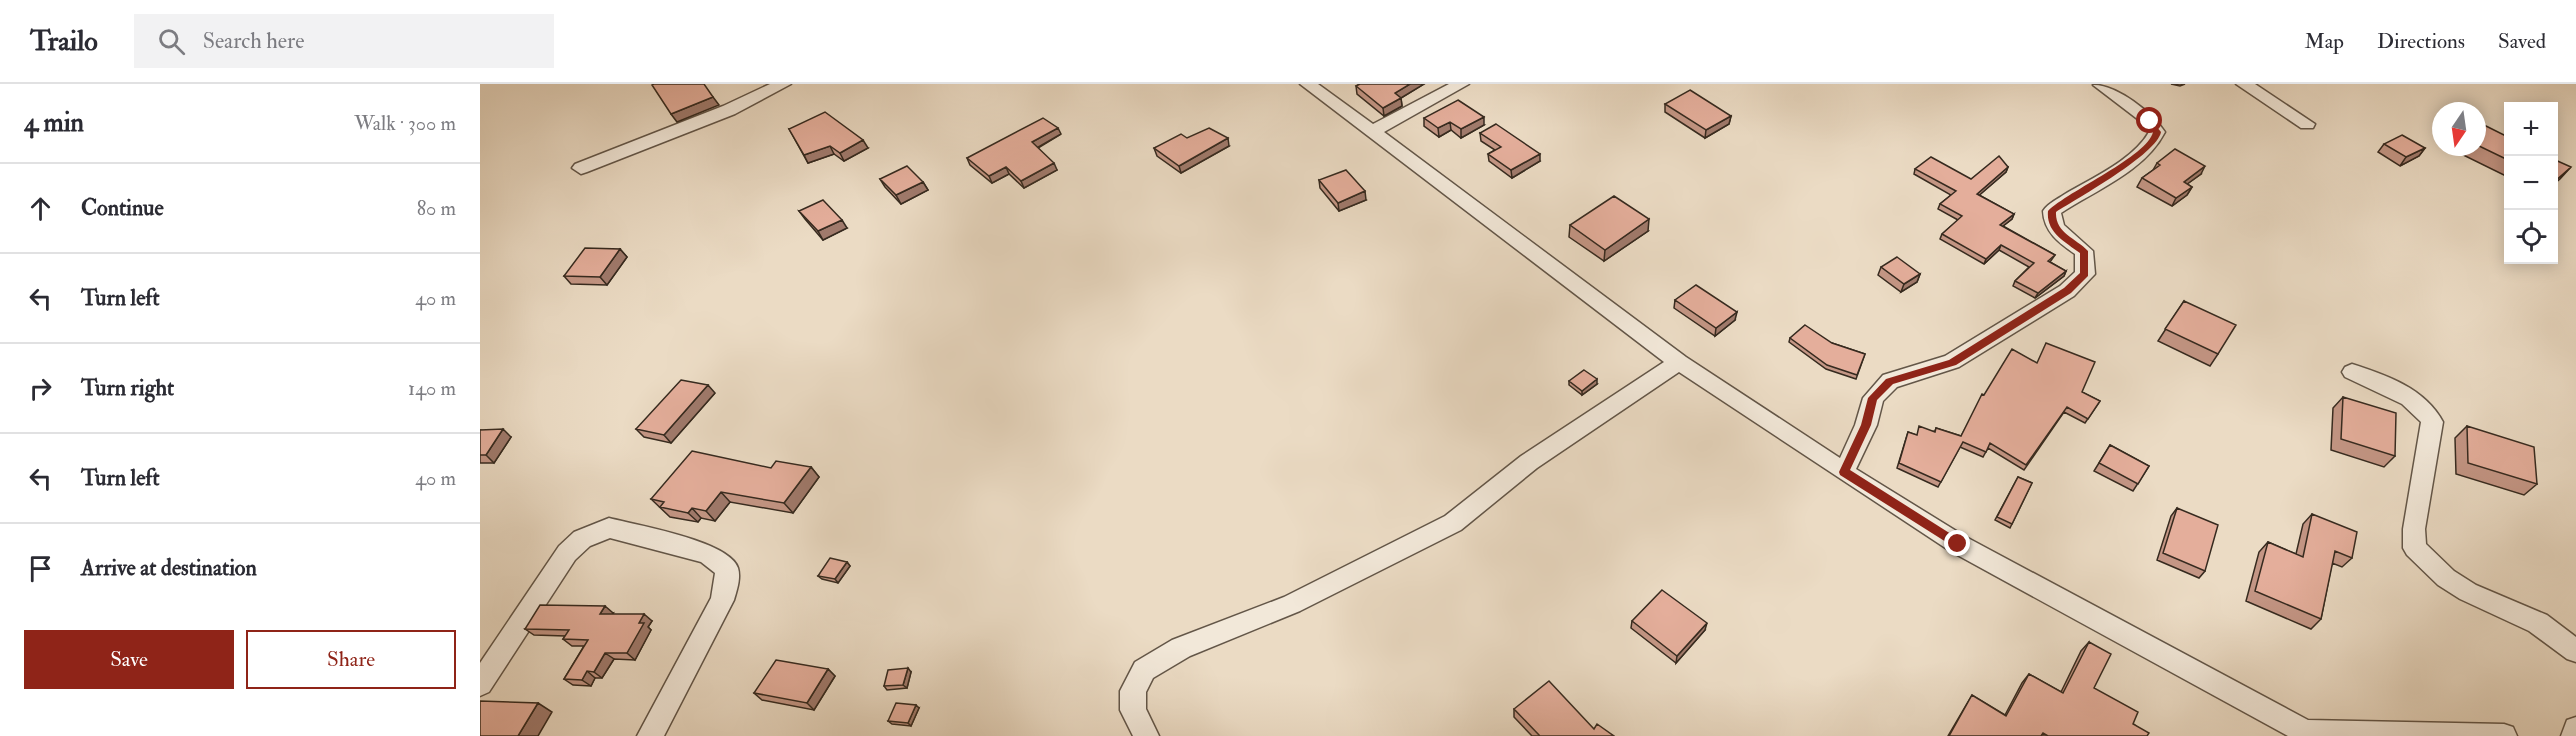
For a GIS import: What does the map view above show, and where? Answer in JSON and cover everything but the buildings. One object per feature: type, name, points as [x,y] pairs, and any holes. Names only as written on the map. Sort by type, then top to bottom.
[{"type":"street","points":[[581,168],[729,110],[783,84]]},
{"type":"street","points":[[1308,84],[1679,362],[1844,472],[1958,544],[2309,734],[2504,736]]},
{"type":"street","points":[[1371,132],[1461,84]]},
{"type":"street","points":[[1844,472],[1866,425],[1873,398],[1890,381],[1952,362],[2067,291],[2085,274],[2084,251],[2056,230],[2052,221],[2052,211],[2139,154],[2156,137],[2157,132],[2150,121],[2100,84]]},
{"type":"street","points":[[2244,84],[2307,124]]},
{"type":"street","points":[[1146,736],[1133,710],[1132,691],[1144,670],[1181,648],[1292,604],[1453,522],[1529,462],[1679,362]]},
{"type":"street","points":[[2352,372],[2420,403],[2429,412],[2432,422],[2414,529],[2415,548],[2445,578],[2468,592],[2538,623],[2576,651]]},
{"type":"street","points":[[480,684],[567,553],[582,539],[609,528],[708,554],[727,569],[728,584],[722,600],[650,736]]},
{"type":"street","points":[[2574,736],[2576,729]]},
{"type":"route","points":[[1958,544],[1844,472],[1866,425],[1873,398],[1890,381],[1952,362],[2067,291],[2085,274],[2084,251],[2056,230],[2052,221],[2052,211],[2139,154],[2156,137],[2157,132],[2150,121]]}]
